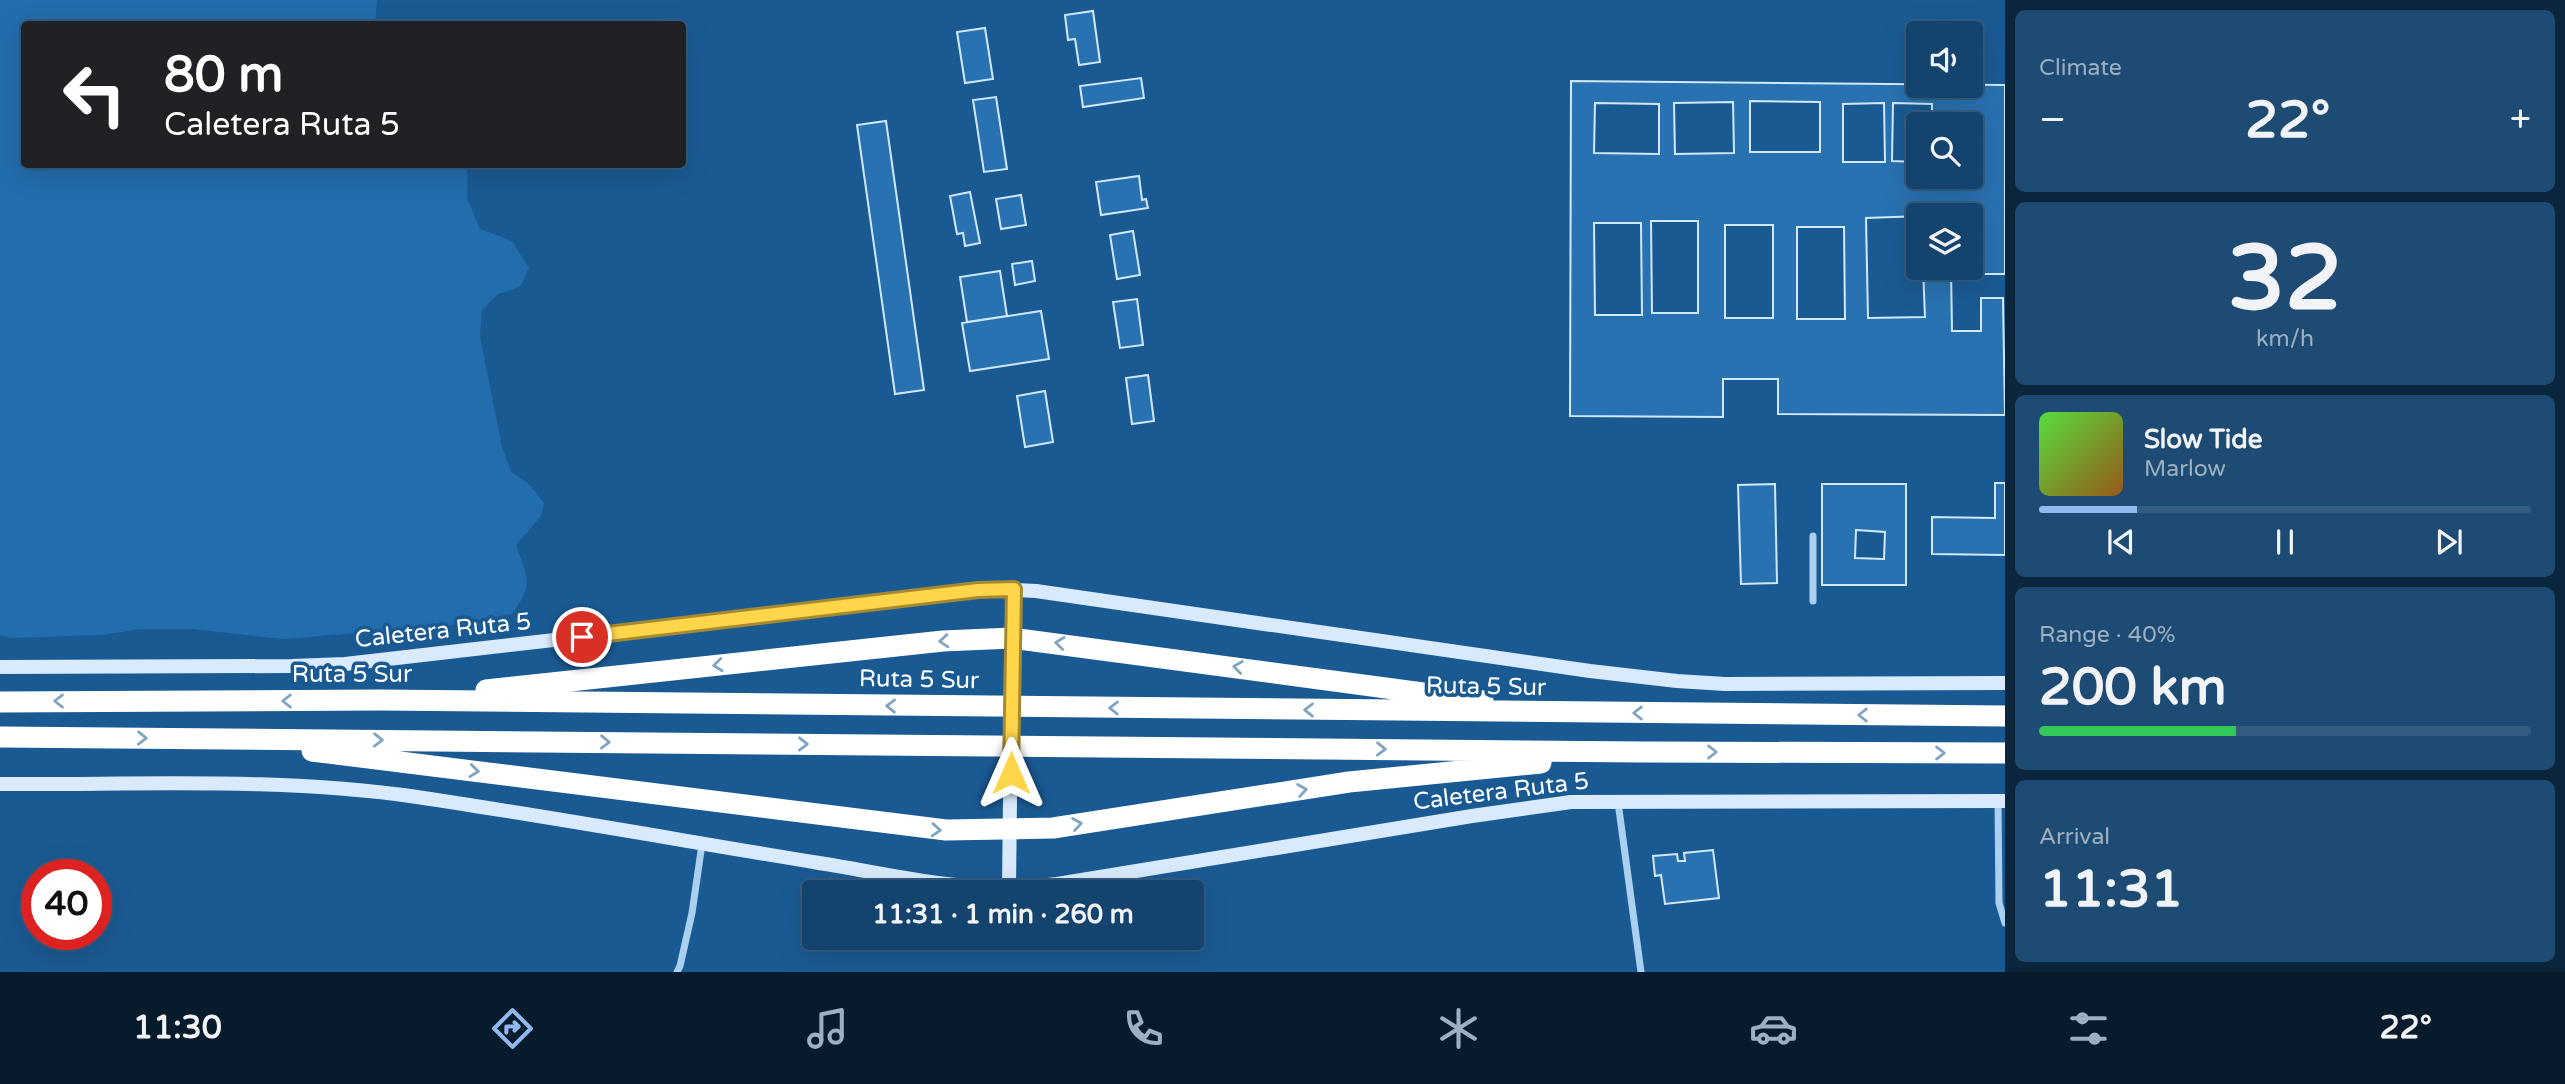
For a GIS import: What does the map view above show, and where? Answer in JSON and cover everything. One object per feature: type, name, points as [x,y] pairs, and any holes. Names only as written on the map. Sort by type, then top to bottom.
[{"type":"highway","points":[[380,700],[943,641],[1012,638],[1573,713]]},
{"type":"highway","name":"Ruta 5 Sur","points":[[0,702],[380,700],[2005,716]]},
{"type":"highway","points":[[0,737],[2005,753]]},
{"type":"highway","points":[[211,739],[701,798],[930,830],[1010,831],[1053,828],[1349,782],[1644,752]]},
{"type":"street","points":[[1813,536],[1813,601]]},
{"type":"street","points":[[1009,880],[1014,589]]},
{"type":"street","name":"Caletera Ruta 5","points":[[0,667],[345,664],[967,591],[1014,589],[1677,681],[1725,684],[2005,683]]},
{"type":"street","name":"Caletera Ruta 5","points":[[0,784],[289,786],[371,791],[912,880]]},
{"type":"street","points":[[1618,801],[1641,972]]},
{"type":"street","points":[[2001,801],[1998,903],[2005,923]]},
{"type":"street","name":"Caletera Ruta 5","points":[[1081,880],[1472,816],[1571,803],[2001,801]]},
{"type":"street","points":[[677,972],[692,913],[702,844]]},
{"type":"shaded area","points":[[0,0],[377,0],[375,21],[21,21],[21,168],[467,168],[467,198],[480,229],[512,241],[529,268],[520,287],[498,294],[482,310],[480,337],[502,447],[511,472],[529,484],[544,503],[541,516],[516,545],[526,573],[524,595],[512,614],[452,625],[284,639],[192,629],[140,629],[102,635],[11,638],[0,635]]},
{"type":"building","points":[[1093,11],[1100,62],[1079,65],[1075,39],[1068,40],[1065,15]]},
{"type":"building","points":[[985,28],[993,79],[965,83],[957,32]]},
{"type":"building","points":[[1141,78],[1144,98],[1083,107],[1080,86]]},
{"type":"building","points":[[1571,81],[1906,84],[1906,98],[1983,98],[1983,85],[2005,85],[2005,274],[1983,274],[1983,203],[1906,203],[1906,217],[1866,218],[1868,318],[1925,317],[1923,280],[1951,280],[1952,331],[1981,331],[1981,298],[2003,298],[2005,415],[1778,414],[1778,379],[1723,379],[1723,417],[1570,416]],"holes":[[[1750,101],[1820,102],[1820,152],[1750,152]],[[1733,102],[1734,153],[1675,154],[1674,103]],[[1595,103],[1659,104],[1659,154],[1594,153]],[[1884,103],[1885,162],[1843,162],[1843,104]],[[1651,221],[1698,221],[1698,313],[1652,313]],[[1594,223],[1641,223],[1642,315],[1595,315]],[[1725,225],[1773,225],[1773,318],[1725,318]],[[1797,227],[1844,227],[1845,319],[1797,319]]]},
{"type":"building","points":[[996,97],[1007,169],[984,172],[973,100]]},
{"type":"building","points":[[886,121],[924,390],[895,394],[857,125]]},
{"type":"building","points":[[1139,176],[1142,200],[1146,199],[1148,208],[1101,215],[1096,182]]},
{"type":"building","points":[[970,192],[980,243],[965,246],[963,233],[957,234],[950,196]]},
{"type":"building","points":[[1021,195],[1026,225],[1001,229],[996,199]]},
{"type":"building","points":[[1133,231],[1140,275],[1117,279],[1110,235]]},
{"type":"building","points":[[1032,261],[1035,281],[1015,285],[1012,264]]},
{"type":"building","points":[[1000,271],[1007,316],[967,322],[960,277]]},
{"type":"building","points":[[1137,299],[1143,345],[1120,348],[1113,302]]},
{"type":"building","points":[[1041,311],[1049,359],[970,371],[962,323]]},
{"type":"building","points":[[1148,375],[1154,421],[1132,424],[1126,378]]},
{"type":"building","points":[[1045,391],[1053,442],[1025,447],[1017,396]]},
{"type":"building","points":[[1995,483],[2005,483],[2005,555],[1932,554],[1932,517],[1995,518]]},
{"type":"building","points":[[1775,484],[1777,583],[1741,584],[1738,485]]},
{"type":"building","points":[[1822,484],[1906,484],[1906,585],[1822,585]],"holes":[[[1856,530],[1885,532],[1884,559],[1855,558]]]},
{"type":"building","points":[[1713,850],[1719,898],[1665,904],[1661,875],[1655,876],[1653,856],[1677,854],[1678,861],[1685,861],[1684,853]]},
{"type":"route","points":[[582,637],[978,590],[1014,589],[1011,773]]}]
